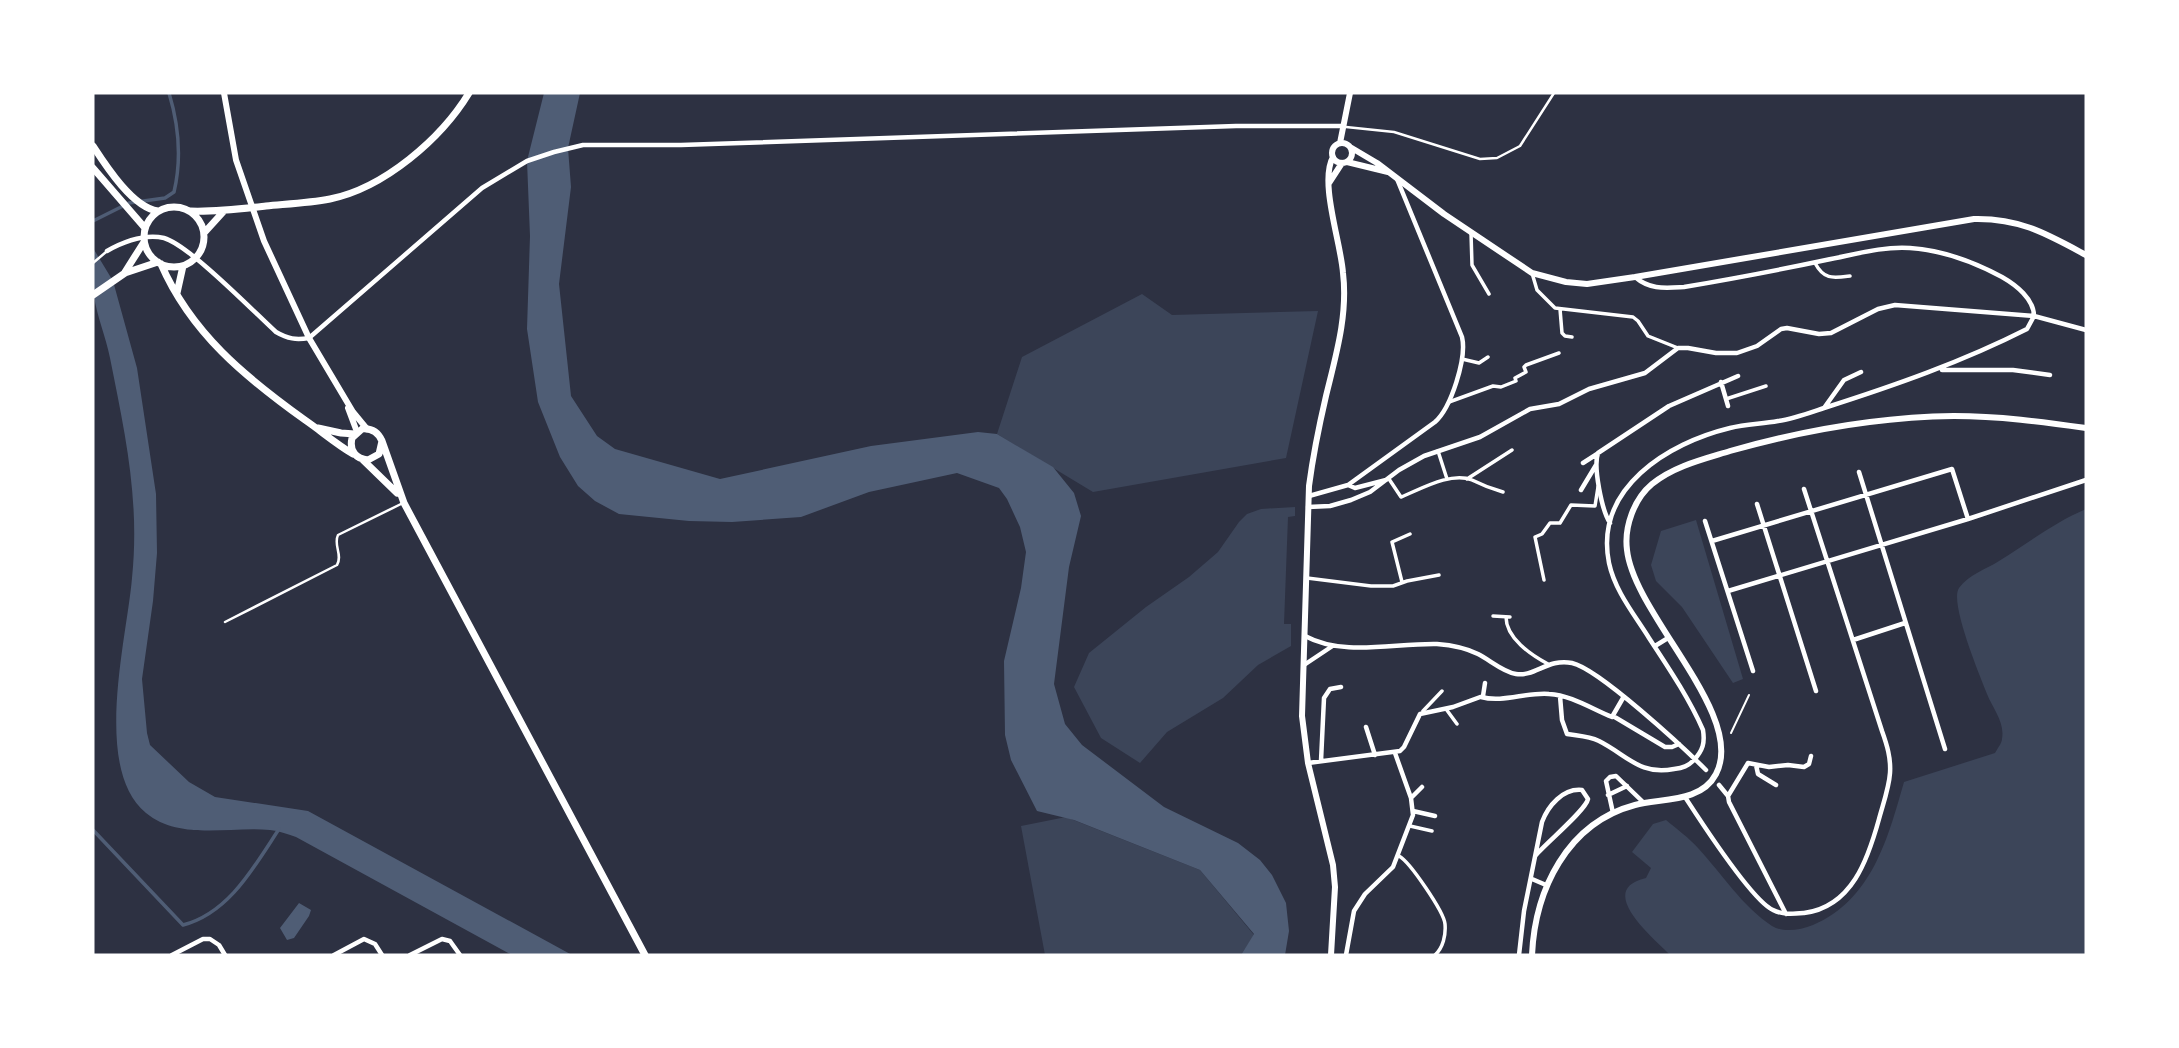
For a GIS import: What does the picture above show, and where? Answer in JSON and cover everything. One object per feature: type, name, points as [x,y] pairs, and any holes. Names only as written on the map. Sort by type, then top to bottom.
[{"type":"main road","points":[[404,503],[385,480],[362,460],[277,400],[221,354],[199,327],[160,263],[147,250],[145,228],[152,215],[170,206],[190,211],[225,211],[331,199],[367,185],[421,149],[458,111],[470,93]]},
{"type":"main road","points":[[93,146],[106,166],[137,202],[145,208],[158,211]]},
{"type":"main road","points":[[94,169],[145,228]]},
{"type":"main road","points":[[93,295],[125,273],[160,263],[183,266],[195,258],[203,246],[204,233],[197,216],[190,211]]},
{"type":"main road","points":[[204,233],[225,211]]},
{"type":"main road","points":[[125,273],[144,240]]},
{"type":"main road","points":[[177,293],[183,266]]},
{"type":"main road","points":[[314,426],[327,431],[356,433],[367,429],[377,433],[404,503],[645,955]]},
{"type":"main road","points":[[354,454],[351,444],[356,433]]},
{"type":"main road","points":[[362,460],[374,458],[382,448],[382,441]]},
{"type":"street","points":[[224,93],[236,160],[264,241],[309,338],[347,403],[367,429]]},
{"type":"street","points":[[1340,143],[1350,93]]},
{"type":"street","points":[[104,253],[128,242],[165,239],[195,258],[276,332],[286,338],[298,340],[309,338],[482,188],[527,161],[568,148],[604,144],[681,145],[1236,127],[1343,127]]},
{"type":"street","points":[[1331,955],[1334,866],[1308,763],[1303,716],[1308,496],[1314,450],[1344,311],[1343,273],[1329,183],[1328,165],[1333,157],[1334,146],[1340,143],[1350,147],[1532,273],[1566,282],[1587,284],[1635,277],[1974,219],[2008,220],[2027,225],[2086,255]]},
{"type":"street","points":[[1329,183],[1352,155],[1350,147]]},
{"type":"street","points":[[1333,157],[1390,173]]},
{"type":"street","points":[[1308,496],[1348,485],[1435,422],[1446,410],[1462,359],[1462,337],[1396,178]]},
{"type":"street","points":[[1471,233],[1472,265],[1489,294]]},
{"type":"street","points":[[1560,696],[1562,720],[1567,734],[1598,740],[1633,763],[1657,772],[1682,768],[1697,756],[1703,746],[1703,730],[1655,646],[1622,597],[1612,574],[1607,549],[1610,523],[1618,500],[1632,480],[1644,468],[1675,449],[1728,428],[1781,421],[1940,370],[2027,329],[2034,316],[2031,303],[2008,281],[1988,270],[1950,256],[1911,248],[1893,248],[1684,288],[1654,288],[1644,285],[1635,277]]},
{"type":"street","points":[[1815,263],[1819,271],[1828,278],[1850,276]]},
{"type":"street","points":[[1532,273],[1542,298],[1548,304],[1560,309],[1633,317],[1648,336],[1678,348],[1716,353],[1737,353],[1757,346],[1781,329],[1831,333],[1878,309],[1895,305],[2034,316],[2086,331]]},
{"type":"street","points":[[1560,309],[1562,333],[1572,337]]},
{"type":"street","points":[[1308,507],[1330,506],[1370,492],[1411,463],[1437,451],[1479,438],[1523,412],[1559,404],[1589,389],[1645,373],[1678,348]]},
{"type":"street","points":[[1449,402],[1493,386],[1501,387],[1515,382],[1515,378],[1526,372],[1526,365],[1559,353]]},
{"type":"street","points":[[1462,359],[1479,363],[1488,357]]},
{"type":"street","points":[[1940,370],[2001,369],[2050,375]]},
{"type":"street","points":[[1823,408],[1844,380],[1861,372]]},
{"type":"street","points":[[1583,463],[1669,406],[1738,376]]},
{"type":"street","points":[[1721,382],[1728,406]]},
{"type":"street","points":[[1726,399],[1766,386]]},
{"type":"street","points":[[347,403],[356,433]]},
{"type":"street","points":[[1532,955],[1537,913],[1546,885],[1579,836],[1613,813],[1699,791],[1716,775],[1722,752],[1722,740],[1714,715],[1634,578],[1626,548],[1627,533],[1634,509],[1650,486],[1675,470],[1717,455],[1787,436],[1843,425],[1956,416],[1993,417],[2086,428]]},
{"type":"street","points":[[1467,479],[1512,450]]},
{"type":"street","points":[[1437,451],[1447,479]]},
{"type":"street","points":[[1598,453],[1596,465],[1604,513],[1610,523]]},
{"type":"street","points":[[1581,490],[1596,465]]},
{"type":"street","points":[[1712,541],[1952,469],[1968,519]]},
{"type":"street","points":[[1859,472],[1945,749]]},
{"type":"street","points":[[1348,485],[1355,488],[1388,479]]},
{"type":"street","points":[[1388,479],[1401,498],[1423,486],[1447,479],[1467,479],[1503,492]]},
{"type":"street","points":[[1728,591],[1968,519],[2086,480]]},
{"type":"street","points":[[1544,580],[1535,537],[1542,534],[1550,523],[1560,523],[1571,505],[1595,506],[1599,482]]},
{"type":"street","points":[[1684,796],[1755,895],[1771,909],[1786,914],[1811,912],[1840,898],[1852,884],[1870,853],[1888,785],[1888,747],[1804,489]]},
{"type":"street","points":[[1756,505],[1816,691]]},
{"type":"street","points":[[1705,520],[1753,671]]},
{"type":"street","points":[[1402,582],[1392,542],[1410,534]]},
{"type":"street","points":[[1306,578],[1393,586],[1439,575]]},
{"type":"street","points":[[1493,616],[1508,617],[1508,630],[1532,656],[1548,664]]},
{"type":"street","points":[[1853,640],[1905,623]]},
{"type":"street","points":[[1305,636],[1332,647],[1449,645],[1475,652],[1519,675],[1528,674],[1548,664],[1575,664],[1587,670],[1678,744],[1697,756],[1706,770]]},
{"type":"street","points":[[1655,646],[1668,638]]},
{"type":"street","points":[[1304,665],[1332,647]]},
{"type":"street","points":[[1423,711],[1446,708],[1481,696],[1485,694],[1485,683]]},
{"type":"street","points":[[1321,761],[1324,698],[1330,689],[1341,687]]},
{"type":"street","points":[[1308,763],[1395,752],[1404,747],[1418,718],[1442,691]]},
{"type":"street","points":[[1481,696],[1496,699],[1532,694],[1560,696],[1613,716],[1665,747],[1678,744]]},
{"type":"street","points":[[1613,716],[1623,698]]},
{"type":"street","points":[[1446,708],[1457,724]]},
{"type":"street","points":[[1366,727],[1375,755]]},
{"type":"street","points":[[1346,955],[1354,911],[1365,894],[1388,874],[1399,856],[1410,826],[1413,811],[1411,798],[1395,752]]},
{"type":"street","points":[[1728,796],[1748,762],[1769,767],[1804,767],[1809,764],[1811,756]]},
{"type":"street","points":[[1756,765],[1758,775],[1776,785]]},
{"type":"street","points":[[1613,813],[1606,781],[1610,777],[1616,776],[1644,803]]},
{"type":"street","points":[[1719,785],[1728,796],[1786,914]]},
{"type":"street","points":[[1608,795],[1627,786]]},
{"type":"street","points":[[1411,798],[1422,787]]},
{"type":"street","points":[[1519,955],[1524,911],[1532,879],[1536,855],[1546,812],[1561,796],[1577,789],[1582,790],[1588,799],[1584,809],[1536,855]]},
{"type":"street","points":[[1413,811],[1435,816]]},
{"type":"street","points":[[1410,826],[1432,831]]},
{"type":"street","points":[[1399,856],[1411,864],[1444,921],[1442,948],[1435,955]]},
{"type":"street","points":[[1532,879],[1546,885]]},
{"type":"street","points":[[172,955],[203,939],[210,939],[219,945],[225,955]]},
{"type":"street","points":[[410,955],[438,940],[447,939],[460,955]]},
{"type":"street","points":[[334,955],[358,941],[369,940],[382,955]]},
{"type":"lane","points":[[1343,127],[1394,132],[1480,159],[1497,158],[1520,146],[1554,93]]},
{"type":"lane","points":[[93,263],[104,253]]},
{"type":"lane","points":[[1952,469],[1961,466]]},
{"type":"lane","points":[[225,622],[337,565],[340,558],[336,542],[338,534],[404,503]]},
{"type":"path","points":[[1731,733],[1749,695]]},
{"type":"shaded area","points":[[544,93],[580,93],[568,148],[571,187],[559,284],[571,396],[597,436],[615,449],[720,479],[871,446],[978,432],[997,434],[1053,467],[1074,493],[1081,516],[1069,567],[1054,684],[1065,724],[1082,745],[1164,807],[1238,843],[1260,860],[1272,875],[1286,903],[1289,931],[1285,955],[1241,955],[1254,934],[1200,870],[1074,820],[1037,811],[1011,760],[1005,735],[1004,661],[1021,588],[1026,552],[1020,527],[999,488],[957,473],[869,492],[801,517],[732,522],[619,514],[595,501],[578,486],[560,457],[538,402],[527,329],[530,236],[527,161]]},
{"type":"shaded area","points":[[93,248],[113,281],[137,368],[156,494],[157,553],[142,679],[150,745],[189,782],[215,797],[308,811],[572,955],[512,955],[296,837],[270,830],[190,830],[174,827],[159,822],[146,813],[130,793],[120,766],[117,702],[132,578],[133,494],[121,413],[94,296]]},
{"type":"shaded area","points":[[1142,294],[1172,315],[1318,311],[1286,458],[1093,492],[997,434],[1022,357]]},
{"type":"shaded area","points":[[1295,507],[1295,516],[1288,517],[1284,624],[1291,624],[1291,646],[1258,665],[1223,698],[1167,732],[1140,763],[1101,738],[1074,687],[1089,653],[1218,552],[1247,514],[1261,509]]},
{"type":"shaded area","points":[[2086,509],[2086,955],[1670,955],[1632,915],[1627,903],[1626,893],[1631,884],[1646,878],[1651,868],[1632,852],[1653,824],[1666,820],[1683,834],[1742,899],[1772,926],[1782,930],[1797,929],[1813,925],[1833,914],[1864,884],[1875,865],[1904,782],[1995,753],[2001,742],[2000,721],[1983,685],[1962,623],[1958,608],[1959,588],[1972,576],[2052,526]]},
{"type":"shaded area","points":[[1696,520],[1743,679],[1733,683],[1682,607],[1656,581],[1651,565],[1661,531]]},
{"type":"shaded area","points":[[1066,817],[1200,870],[1254,935],[1241,955],[1045,955],[1021,826]]},
{"type":"shaded area","points":[[299,903],[311,910],[294,938],[287,940],[280,928]]},
{"type":"waterway","points":[[93,221],[129,203],[165,198],[174,192],[178,142],[169,93]]},
{"type":"waterway","points":[[93,830],[183,925],[199,919],[227,899],[250,873],[279,829]]}]
